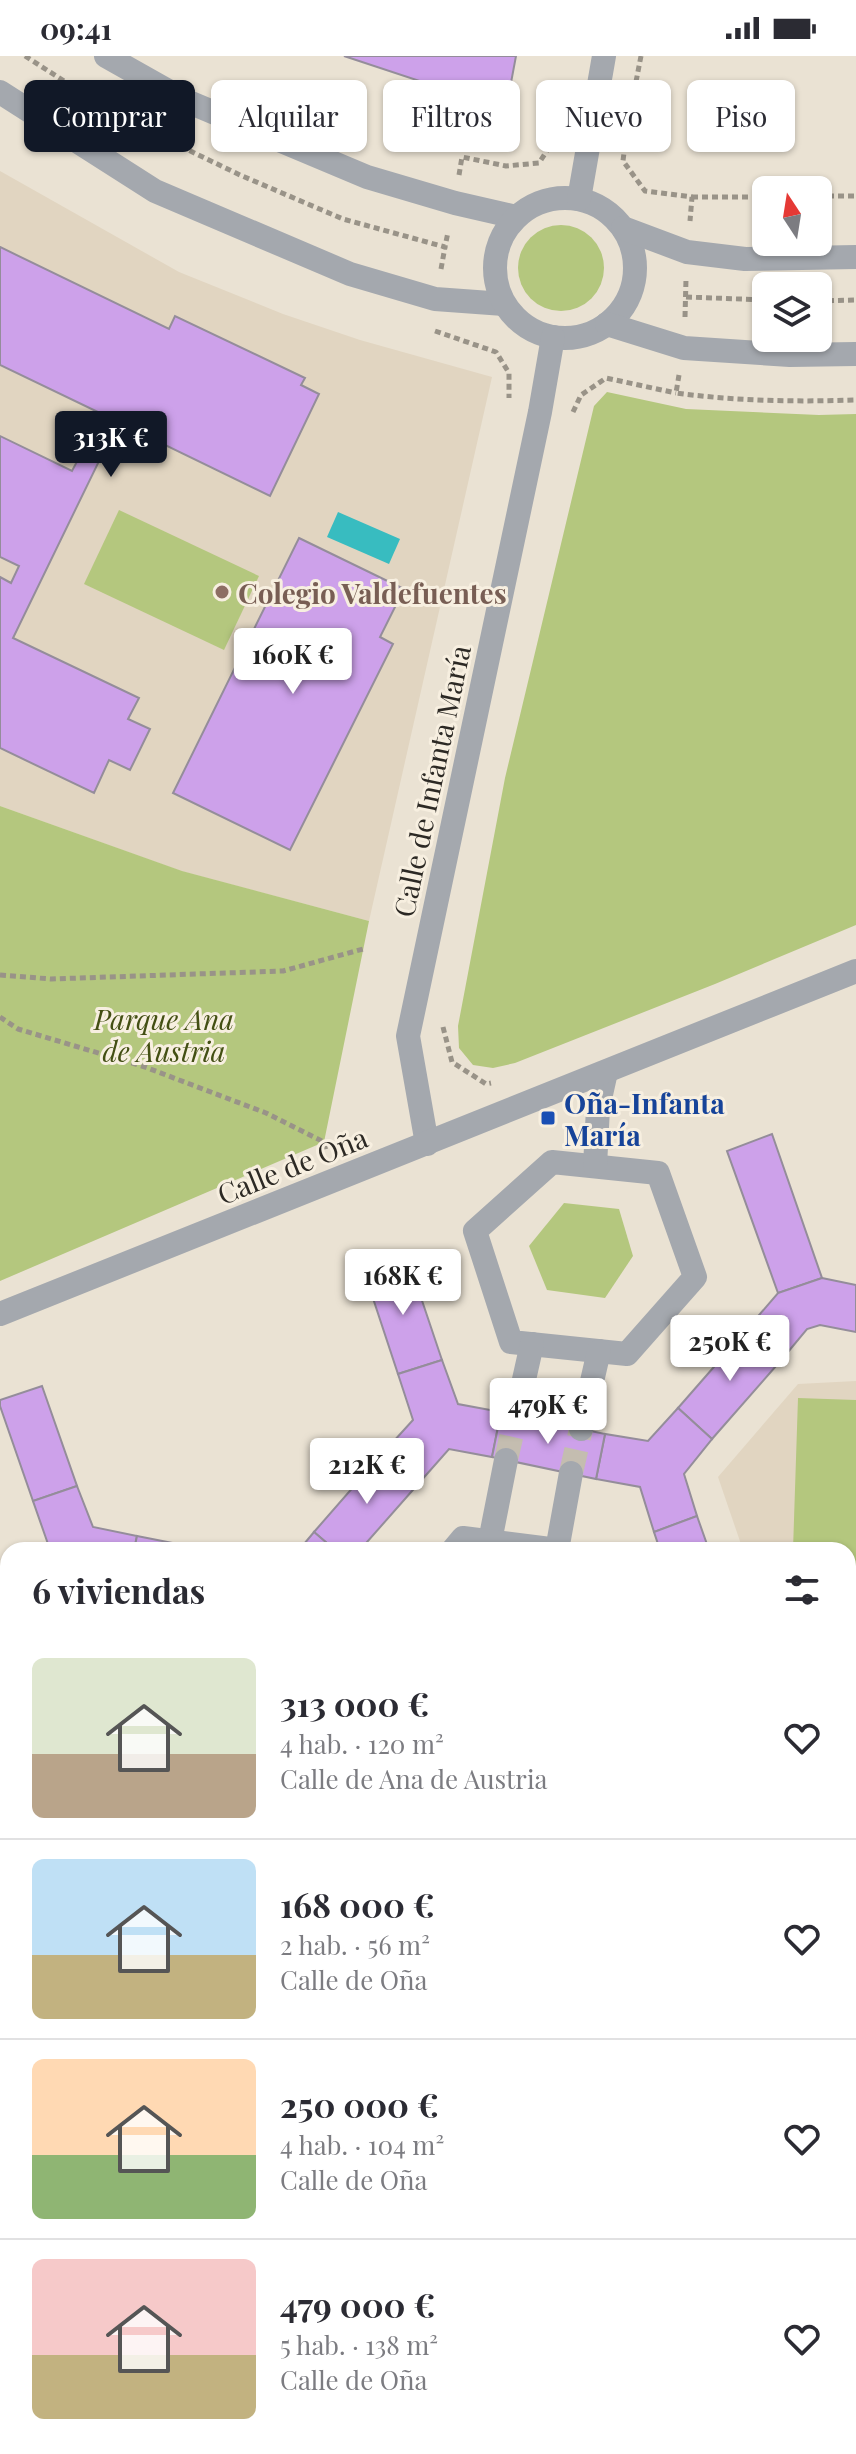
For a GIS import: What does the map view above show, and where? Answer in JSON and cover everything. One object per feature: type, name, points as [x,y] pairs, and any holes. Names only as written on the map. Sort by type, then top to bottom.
[{"type":"street","points":[[106,56],[184,100],[367,177],[516,217]]},
{"type":"street","points":[[599,80],[604,56]]},
{"type":"street","points":[[0,92],[155,191],[336,268],[435,299],[504,304]]},
{"type":"street","points":[[579,199],[586,152]]},
{"type":"street","points":[[557,198],[579,199],[604,210],[623,228],[632,247],[635,269],[632,289],[622,308],[607,324],[591,333],[572,338],[553,337],[534,331],[517,320],[504,304],[495,282],[494,258],[502,236],[516,217],[535,204],[557,198]]},
{"type":"street","points":[[623,228],[687,252],[745,259],[856,257]]},
{"type":"street","points":[[607,324],[684,348],[790,355],[856,354]]},
{"type":"street","name":"Calle de Infanta María","points":[[427,1144],[408,1036],[540,412],[553,337]]},
{"type":"street","name":"Calle de Oña","points":[[0,1314],[856,971]]},
{"type":"street","points":[[595,1166],[598,1108],[606,1072]]},
{"type":"street","points":[[552,1162],[595,1166],[658,1173],[695,1277],[627,1354],[511,1342],[475,1231],[552,1162]]},
{"type":"street","points":[[516,1415],[532,1344]]},
{"type":"street","points":[[581,1429],[599,1351]]},
{"type":"street","points":[[490,1541],[506,1460]]},
{"type":"street","points":[[558,1542],[571,1473]]},
{"type":"street","points":[[460,1542],[463,1538],[497,1542]]},
{"type":"path","points":[[25,56],[122,118],[240,175],[343,219],[445,247],[462,157],[506,166],[539,163],[547,152]]},
{"type":"path","points":[[636,80],[641,56]]},
{"type":"path","points":[[624,152],[623,161],[645,191],[692,197],[752,197]]},
{"type":"path","points":[[832,196],[856,196]]},
{"type":"path","points":[[692,197],[684,348],[676,393],[710,398],[801,402],[856,400]]},
{"type":"path","points":[[686,297],[752,299]]},
{"type":"path","points":[[832,301],[856,300]]},
{"type":"path","points":[[0,975],[51,979],[283,971],[363,949]]},
{"type":"path","points":[[446,1015],[443,1030],[452,1062],[486,1084],[499,1082]]},
{"type":"path","points":[[0,1017],[18,1029],[145,1067],[266,1113],[324,1142],[332,1180]]},
{"type":"shaded area","name":"Colegio Valdefuentes","points":[[0,171],[179,272],[283,314],[360,340],[492,377],[369,921],[181,871],[0,806]]},
{"type":"shaded area","points":[[856,1381],[856,1542],[740,1542],[718,1477],[798,1384]]},
{"type":"green space","points":[[561,225],[585,232],[597,244],[604,268],[597,292],[585,304],[561,311],[537,304],[525,292],[518,268],[525,244],[537,232]]},
{"type":"green space","points":[[607,392],[686,409],[856,414],[856,925],[515,1063],[493,1068],[473,1065],[459,1048],[458,1026],[505,778],[594,406]]},
{"type":"green space","points":[[119,510],[259,576],[224,650],[84,584]]},
{"type":"green space","name":"Parque Ana de Austria","points":[[0,806],[182,871],[369,921],[324,1142],[0,1281]]},
{"type":"green space","points":[[564,1203],[619,1209],[633,1256],[605,1298],[547,1290],[529,1246]]},
{"type":"green space","points":[[798,1398],[856,1400],[856,1542],[793,1542]]},
{"type":"water","points":[[338,512],[400,539],[389,564],[327,537]]},
{"type":"building","points":[[344,56],[516,56],[512,80],[416,80]]},
{"type":"building","points":[[0,247],[169,329],[175,316],[305,378],[301,385],[319,394],[270,496],[118,422],[13,638],[139,698],[128,719],[150,729],[130,770],[109,760],[94,793],[0,748],[0,577],[11,583],[19,566],[0,557],[0,436],[72,471],[81,454],[57,443],[69,419],[92,429],[100,413],[0,365]]},
{"type":"building","points":[[299,538],[404,589],[380,637],[393,644],[290,850],[173,793]]},
{"type":"building","points":[[772,1134],[822,1278],[778,1293],[727,1151]]},
{"type":"building","points":[[408,1259],[442,1360],[398,1374],[365,1274]]},
{"type":"building","points":[[822,1278],[856,1285],[856,1332],[820,1325],[807,1329],[783,1358],[748,1328],[778,1293]]},
{"type":"building","points":[[748,1328],[783,1358],[712,1439],[678,1408]]},
{"type":"building","points":[[442,1360],[458,1404],[501,1412],[492,1457],[449,1449],[419,1483],[383,1453],[413,1420],[398,1374]]},
{"type":"building","points":[[42,1386],[77,1486],[33,1501],[0,1400]]},
{"type":"building","points":[[678,1408],[712,1439],[684,1474],[697,1516],[654,1532],[640,1487],[596,1479],[605,1434],[648,1441]]},
{"type":"building","points":[[501,1412],[605,1434],[596,1479],[492,1457]]},
{"type":"building","points":[[383,1453],[419,1483],[367,1542],[326,1542],[314,1532]]},
{"type":"building","points":[[77,1486],[93,1527],[137,1536],[136,1542],[47,1542],[33,1501]]},
{"type":"building","points":[[697,1516],[706,1542],[657,1542],[654,1532]]},
{"type":"building","points":[[314,1532],[326,1542],[306,1542]]},
{"type":"building","points":[[137,1536],[167,1542],[136,1542]]},
{"type":"tunnel","points":[[506,1460],[516,1415]]},
{"type":"tunnel","points":[[571,1473],[581,1429]]},
{"type":"place","name":"Colegio Valdefuentes","points":[[222,592]]},
{"type":"place","name":"Oña-Infanta María","points":[[548,1118]]}]
